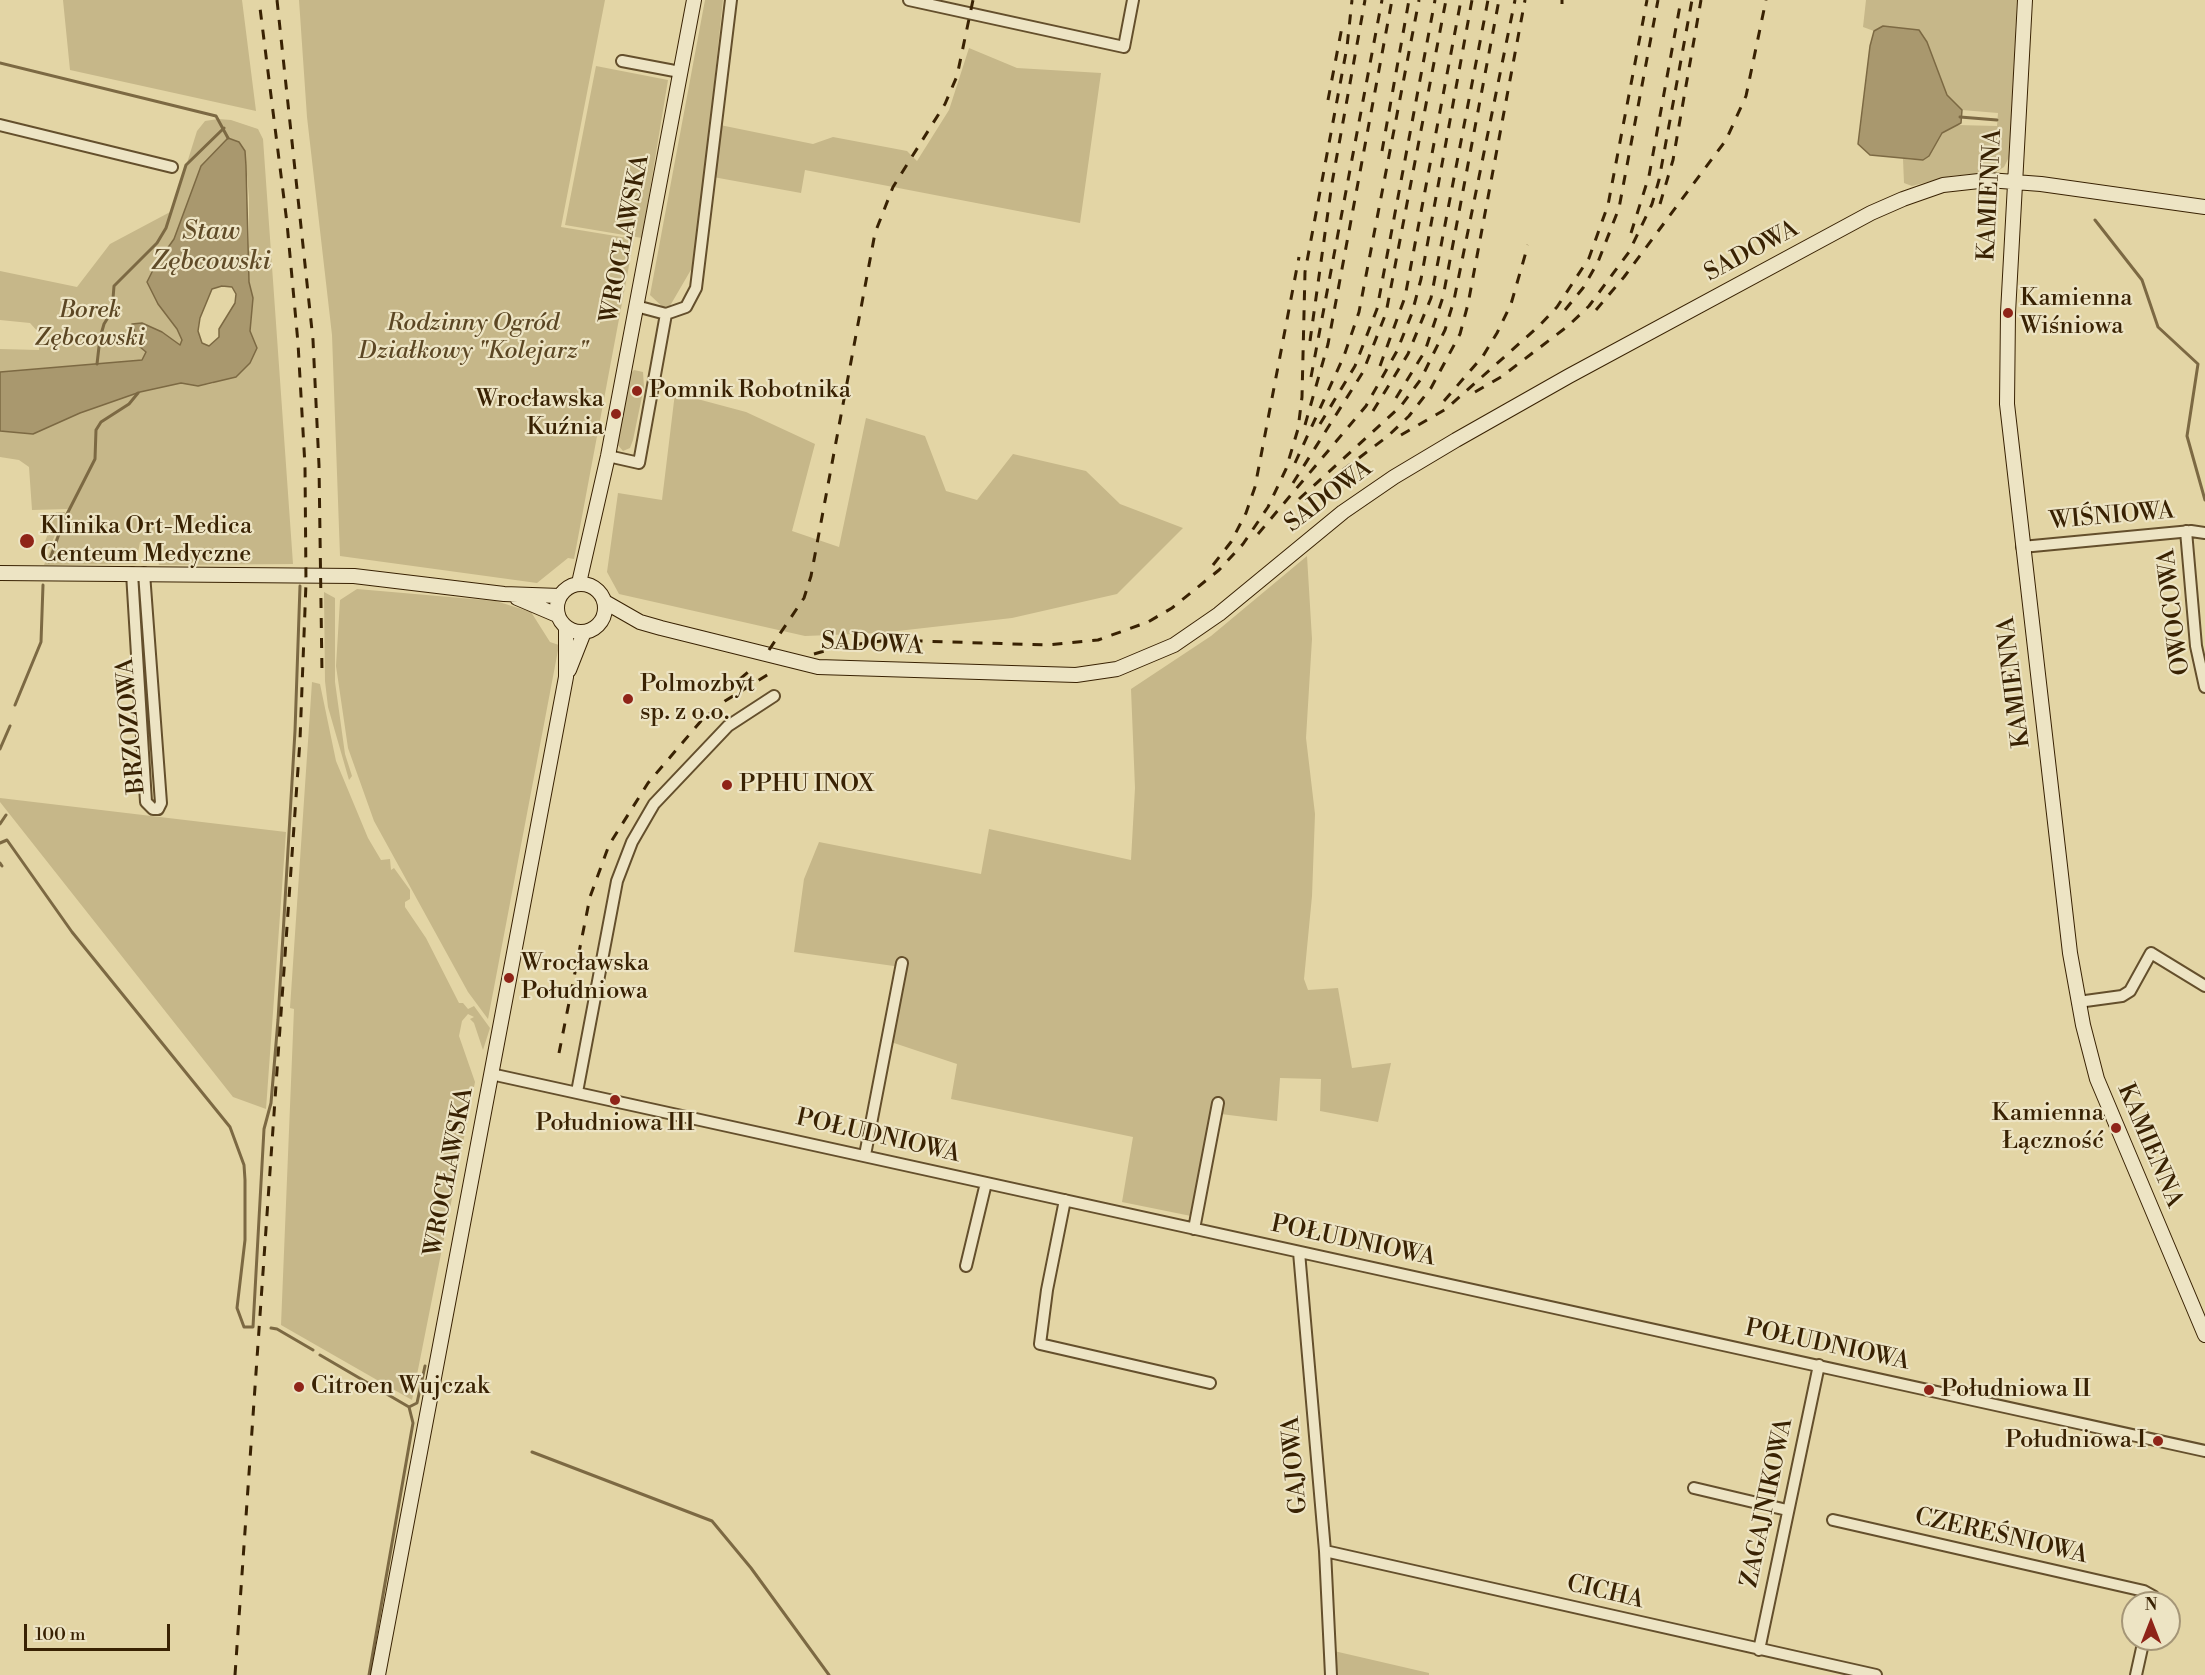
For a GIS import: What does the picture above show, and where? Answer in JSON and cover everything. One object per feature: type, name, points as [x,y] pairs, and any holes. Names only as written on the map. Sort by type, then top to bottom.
[{"type":"street","name":"WROCŁAWSKA","points":[[579,583],[608,456],[694,0]]},
{"type":"street","points":[[636,306],[666,314],[686,307],[696,288],[730,0]]},
{"type":"street","points":[[909,0],[1124,47],[1132,0]]},
{"type":"street","name":"KAMIENNA","points":[[2025,0],[2006,372],[2009,435],[2066,926],[2078,1002],[2090,1056],[2104,1099],[2205,1335]]},
{"type":"street","points":[[622,61],[680,72]]},
{"type":"street","points":[[0,125],[172,167]]},
{"type":"street","name":"SADOWA","points":[[605,602],[640,622],[818,667],[1076,675],[1136,663],[1174,645],[1219,614],[1334,519],[1394,477],[1569,376],[1871,213],[1903,199],[1954,184],[2014,181],[2205,207]]},
{"type":"street","points":[[608,456],[639,463],[666,314]]},
{"type":"street","name":"WROCŁAWSKA","points":[[593,586],[595,521]]},
{"type":"street","name":"WIŚNIOWA","points":[[2022,547],[2186,531],[2205,533]]},
{"type":"street","name":"OWOCOWA","points":[[2186,531],[2196,646],[2205,687]]},
{"type":"street","points":[[0,573],[377,577],[504,594],[560,596]]},
{"type":"street","name":"BRZOZOWA","points":[[138,573],[161,802],[158,809],[146,802],[138,573]]},
{"type":"street","points":[[504,594],[557,615],[566,627],[584,632],[600,623],[604,616],[605,602],[593,586],[579,583],[571,585],[560,596],[557,615]]},
{"type":"street","name":"SADOWA","points":[[600,623],[640,622]]},
{"type":"street","name":"WROCŁAWSKA","points":[[378,1675],[488,1094],[494,1074],[496,1048],[566,677],[566,627]]},
{"type":"street","name":"WROCŁAWSKA","points":[[566,677],[584,632]]},
{"type":"street","points":[[577,1092],[617,881],[632,842],[654,804],[728,726],[774,696]]},
{"type":"street","points":[[2078,1002],[2122,996],[2130,991],[2151,953],[2205,986]]},
{"type":"street","points":[[865,1155],[902,963]]},
{"type":"street","name":"POŁUDNIOWA","points":[[494,1074],[2205,1451]]},
{"type":"street","points":[[1194,1229],[1218,1103]]},
{"type":"street","points":[[966,1266],[986,1183]]},
{"type":"street","points":[[1065,1200],[1047,1290],[1040,1344],[1210,1383]]},
{"type":"street","name":"GAJOWA","points":[[1299,1252],[1325,1551],[1331,1675]]},
{"type":"street","name":"ZAGAJNIKOWA","points":[[1760,1650],[1787,1510],[1819,1365]]},
{"type":"street","points":[[1694,1488],[1787,1510]]},
{"type":"street","name":"CZEREŚNIOWA","points":[[1833,1520],[2144,1591]]},
{"type":"street","name":"CICHA","points":[[1325,1551],[1876,1675]]},
{"type":"street","points":[[2136,1675],[2141,1651]]},
{"type":"green space","points":[[63,0],[242,0],[256,111],[70,70]]},
{"type":"green space","name":"Rodzinny Ogród Działkowy \"Kolejarz\"","points":[[299,0],[605,0],[561,227],[634,239],[574,559],[568,558],[537,583],[340,556],[332,335],[307,117]]},
{"type":"green space","points":[[705,0],[723,0],[706,160],[692,268],[667,311],[650,295]]},
{"type":"green space","points":[[1866,0],[2017,0],[2009,157],[2004,167],[1996,172],[1951,176],[1912,186],[1904,183],[1903,159],[1923,160],[1942,133],[1957,125],[1997,126],[1998,113],[1962,110],[1947,95],[1932,55],[1890,26],[1874,31],[1863,27]]},
{"type":"green space","points":[[969,48],[1017,68],[1101,73],[1080,223],[805,170],[801,193],[713,177],[720,125],[813,144],[833,137],[907,151],[917,161],[949,110]]},
{"type":"green space","points":[[596,66],[668,80],[642,238],[565,225]]},
{"type":"green space","name":"Borek Zębcowski","points":[[231,120],[258,129],[263,139],[293,564],[159,565],[154,544],[140,542],[136,564],[44,565],[68,509],[32,510],[29,467],[19,460],[0,457],[0,431],[33,434],[80,413],[140,392],[181,383],[198,386],[212,384],[257,348],[250,331],[253,298],[249,282],[249,198],[245,151],[185,214],[174,239],[147,282],[158,304],[177,329],[182,340],[179,346],[162,332],[142,323],[133,324],[146,352],[142,360],[0,372],[0,349],[39,350],[39,333],[30,323],[0,320],[0,271],[77,287],[110,244],[172,211],[197,131],[205,121]]},
{"type":"green space","points":[[634,370],[643,372],[644,387],[633,440],[630,448],[623,451],[617,444],[630,374]]},
{"type":"green space","points":[[675,393],[746,412],[815,444],[792,531],[839,547],[866,418],[925,436],[946,491],[977,500],[1013,454],[1086,471],[1120,504],[1183,528],[1117,594],[1012,618],[880,633],[805,636],[619,594],[607,572],[618,493],[662,500]]},
{"type":"green space","points":[[56,512],[65,512],[49,549],[43,547]]},
{"type":"green space","points":[[1307,556],[1312,639],[1306,738],[1315,814],[1312,896],[1304,979],[1308,990],[1338,988],[1352,1068],[1391,1063],[1378,1122],[1320,1111],[1321,1079],[1280,1078],[1277,1121],[1213,1113],[1191,1216],[1122,1202],[1133,1137],[951,1099],[957,1064],[888,1041],[901,967],[794,952],[804,879],[819,842],[981,874],[989,829],[1131,860],[1135,788],[1131,689],[1211,636]]},
{"type":"green space","points":[[357,589],[496,601],[531,612],[550,642],[559,645],[488,1019],[468,992],[374,821],[348,748],[336,666],[340,600]]},
{"type":"green space","points":[[324,592],[335,598],[335,682],[345,754],[352,776],[349,780],[328,707],[325,681]]},
{"type":"green space","points":[[312,682],[320,684],[336,761],[368,838],[381,860],[390,859],[391,870],[394,868],[410,890],[410,899],[405,902],[405,907],[426,938],[459,1003],[463,1003],[468,1009],[474,1006],[490,1028],[483,1050],[474,1023],[470,1019],[474,1017],[468,1014],[462,1021],[459,1036],[475,1082],[412,1400],[281,1325],[294,1009],[290,1008]]},
{"type":"green space","points":[[0,798],[286,832],[266,1109],[233,1097],[0,802]]},
{"type":"green space","points":[[1334,1651],[1429,1673],[1429,1675],[1336,1675]]},
{"type":"water","points":[[1883,26],[1919,30],[1927,42],[1947,95],[1962,110],[1961,123],[1942,133],[1929,156],[1923,160],[1870,155],[1858,144],[1870,46],[1874,31]]},
{"type":"water","name":"Staw Zębcowski","points":[[228,138],[239,142],[245,151],[249,282],[253,298],[250,331],[257,348],[250,363],[236,377],[198,386],[181,383],[140,392],[80,413],[33,434],[0,431],[0,372],[142,360],[146,352],[140,347],[132,324],[142,323],[162,332],[180,345],[182,340],[177,329],[158,304],[147,282],[174,239],[201,166]],"holes":[[[222,286],[232,287],[236,294],[235,303],[219,329],[219,337],[209,346],[202,343],[198,331],[200,318],[212,289]]]},
{"type":"waterway","points":[[0,63],[216,116],[228,138]]},
{"type":"waterway","points":[[1960,117],[1997,120]]},
{"type":"waterway","points":[[97,364],[100,338],[104,324],[112,311],[114,286],[157,243],[166,228],[186,165],[224,128]]},
{"type":"waterway","points":[[2095,220],[2142,280],[2158,327],[2198,364],[2187,436],[2205,500]]},
{"type":"waterway","points":[[49,562],[64,520],[95,459],[96,430],[101,422],[129,404],[138,393]]},
{"type":"waterway","points":[[15,705],[41,642],[43,585]]},
{"type":"waterway","points":[[0,843],[7,840],[72,932],[230,1127],[244,1165],[245,1180],[245,1240],[237,1308],[244,1327],[253,1327],[264,1129],[271,1103],[278,1020],[295,731],[300,586]]},
{"type":"waterway","points":[[0,749],[10,726]]},
{"type":"waterway","points":[[0,824],[6,815]]},
{"type":"waterway","points":[[271,1328],[277,1329],[313,1350]]},
{"type":"waterway","points":[[320,1355],[409,1407]]},
{"type":"waterway","points":[[369,1675],[413,1423],[409,1407],[417,1403],[425,1366]]},
{"type":"waterway","points":[[532,1452],[712,1521],[751,1568],[829,1675]]},
{"type":"railway","points":[[235,1675],[300,740],[306,583],[305,466],[298,343],[287,223],[259,0]]},
{"type":"railway","points":[[277,0],[313,340],[319,465],[322,674]]},
{"type":"railway","points":[[769,650],[804,598],[811,576],[875,233],[893,187],[945,104],[957,76],[973,0]]},
{"type":"railway","points":[[814,654],[839,647],[888,640],[1047,645],[1098,640],[1148,622],[1172,608],[1219,570],[1243,544],[1268,507],[1286,469],[1298,429],[1302,397],[1305,272],[1347,47],[1352,0]]},
{"type":"railway","points":[[1310,341],[1332,183],[1365,0]]},
{"type":"railway","points":[[1311,377],[1382,0]]},
{"type":"railway","points":[[1305,425],[1328,344],[1392,0]]},
{"type":"railway","points":[[1382,151],[1409,0]]},
{"type":"railway","points":[[1295,463],[1344,356],[1359,312],[1419,0]]},
{"type":"railway","points":[[1320,424],[1355,366],[1377,309],[1435,0]]},
{"type":"railway","points":[[1293,483],[1363,372],[1386,313],[1446,0]]},
{"type":"railway","points":[[1380,366],[1405,297],[1461,0]]},
{"type":"railway","points":[[1258,534],[1366,406],[1397,351],[1412,313],[1421,279],[1472,0]]},
{"type":"railway","points":[[1373,411],[1408,354],[1431,298],[1488,0]]},
{"type":"railway","points":[[1396,398],[1425,351],[1443,297],[1499,0]]},
{"type":"railway","points":[[1299,499],[1401,406],[1421,379],[1445,330],[1454,300],[1515,0]]},
{"type":"railway","points":[[1343,470],[1388,436],[1409,416],[1431,388],[1460,334],[1468,304],[1525,0]]},
{"type":"railway","points":[[1401,435],[1446,409],[1540,325],[1557,307],[1589,258],[1608,205],[1647,0]]},
{"type":"railway","points":[[1565,310],[1583,288],[1598,262],[1619,208],[1658,0]]},
{"type":"railway","points":[[1631,233],[1649,176],[1681,0]]},
{"type":"railway","points":[[1475,392],[1501,377],[1568,326],[1589,306],[1629,252],[1652,204],[1659,180],[1692,0]]},
{"type":"railway","points":[[1660,204],[1673,160],[1701,0]]},
{"type":"railway","points":[[1596,310],[1624,277],[1726,140],[1746,96],[1766,0]]},
{"type":"railway","points":[[1328,100],[1342,27]]},
{"type":"railway","points":[[1444,401],[1483,356],[1497,333],[1511,304],[1528,245]]},
{"type":"railway","points":[[1213,565],[1231,542],[1246,513],[1255,487],[1299,257]]},
{"type":"railway","points":[[725,692],[755,666]]},
{"type":"railway","points":[[559,1053],[590,897],[609,845],[648,783],[701,721],[725,701],[772,672]]},
{"type":"place","name":"Kamienna Wiśniowa","points":[[2008,313]]},
{"type":"place","name":"Pomnik Robotnika","points":[[637,391]]},
{"type":"place","name":"Wrocławska Kuźnia","points":[[616,414]]},
{"type":"place","name":"Klinika Ort-Medica Centeum Medyczne","points":[[27,541]]},
{"type":"place","name":"Polmozbyt sp. z o.o.","points":[[628,699]]},
{"type":"place","name":"PPHU INOX","points":[[727,785]]},
{"type":"place","name":"Wrocławska Południowa","points":[[509,978]]},
{"type":"place","name":"Południowa III","points":[[615,1100]]},
{"type":"place","name":"Kamienna Łączność","points":[[2116,1128]]},
{"type":"place","name":"Citroen Wujczak","points":[[299,1387]]},
{"type":"place","name":"Południowa II","points":[[1929,1390]]},
{"type":"place","name":"Południowa I","points":[[2158,1441]]}]
